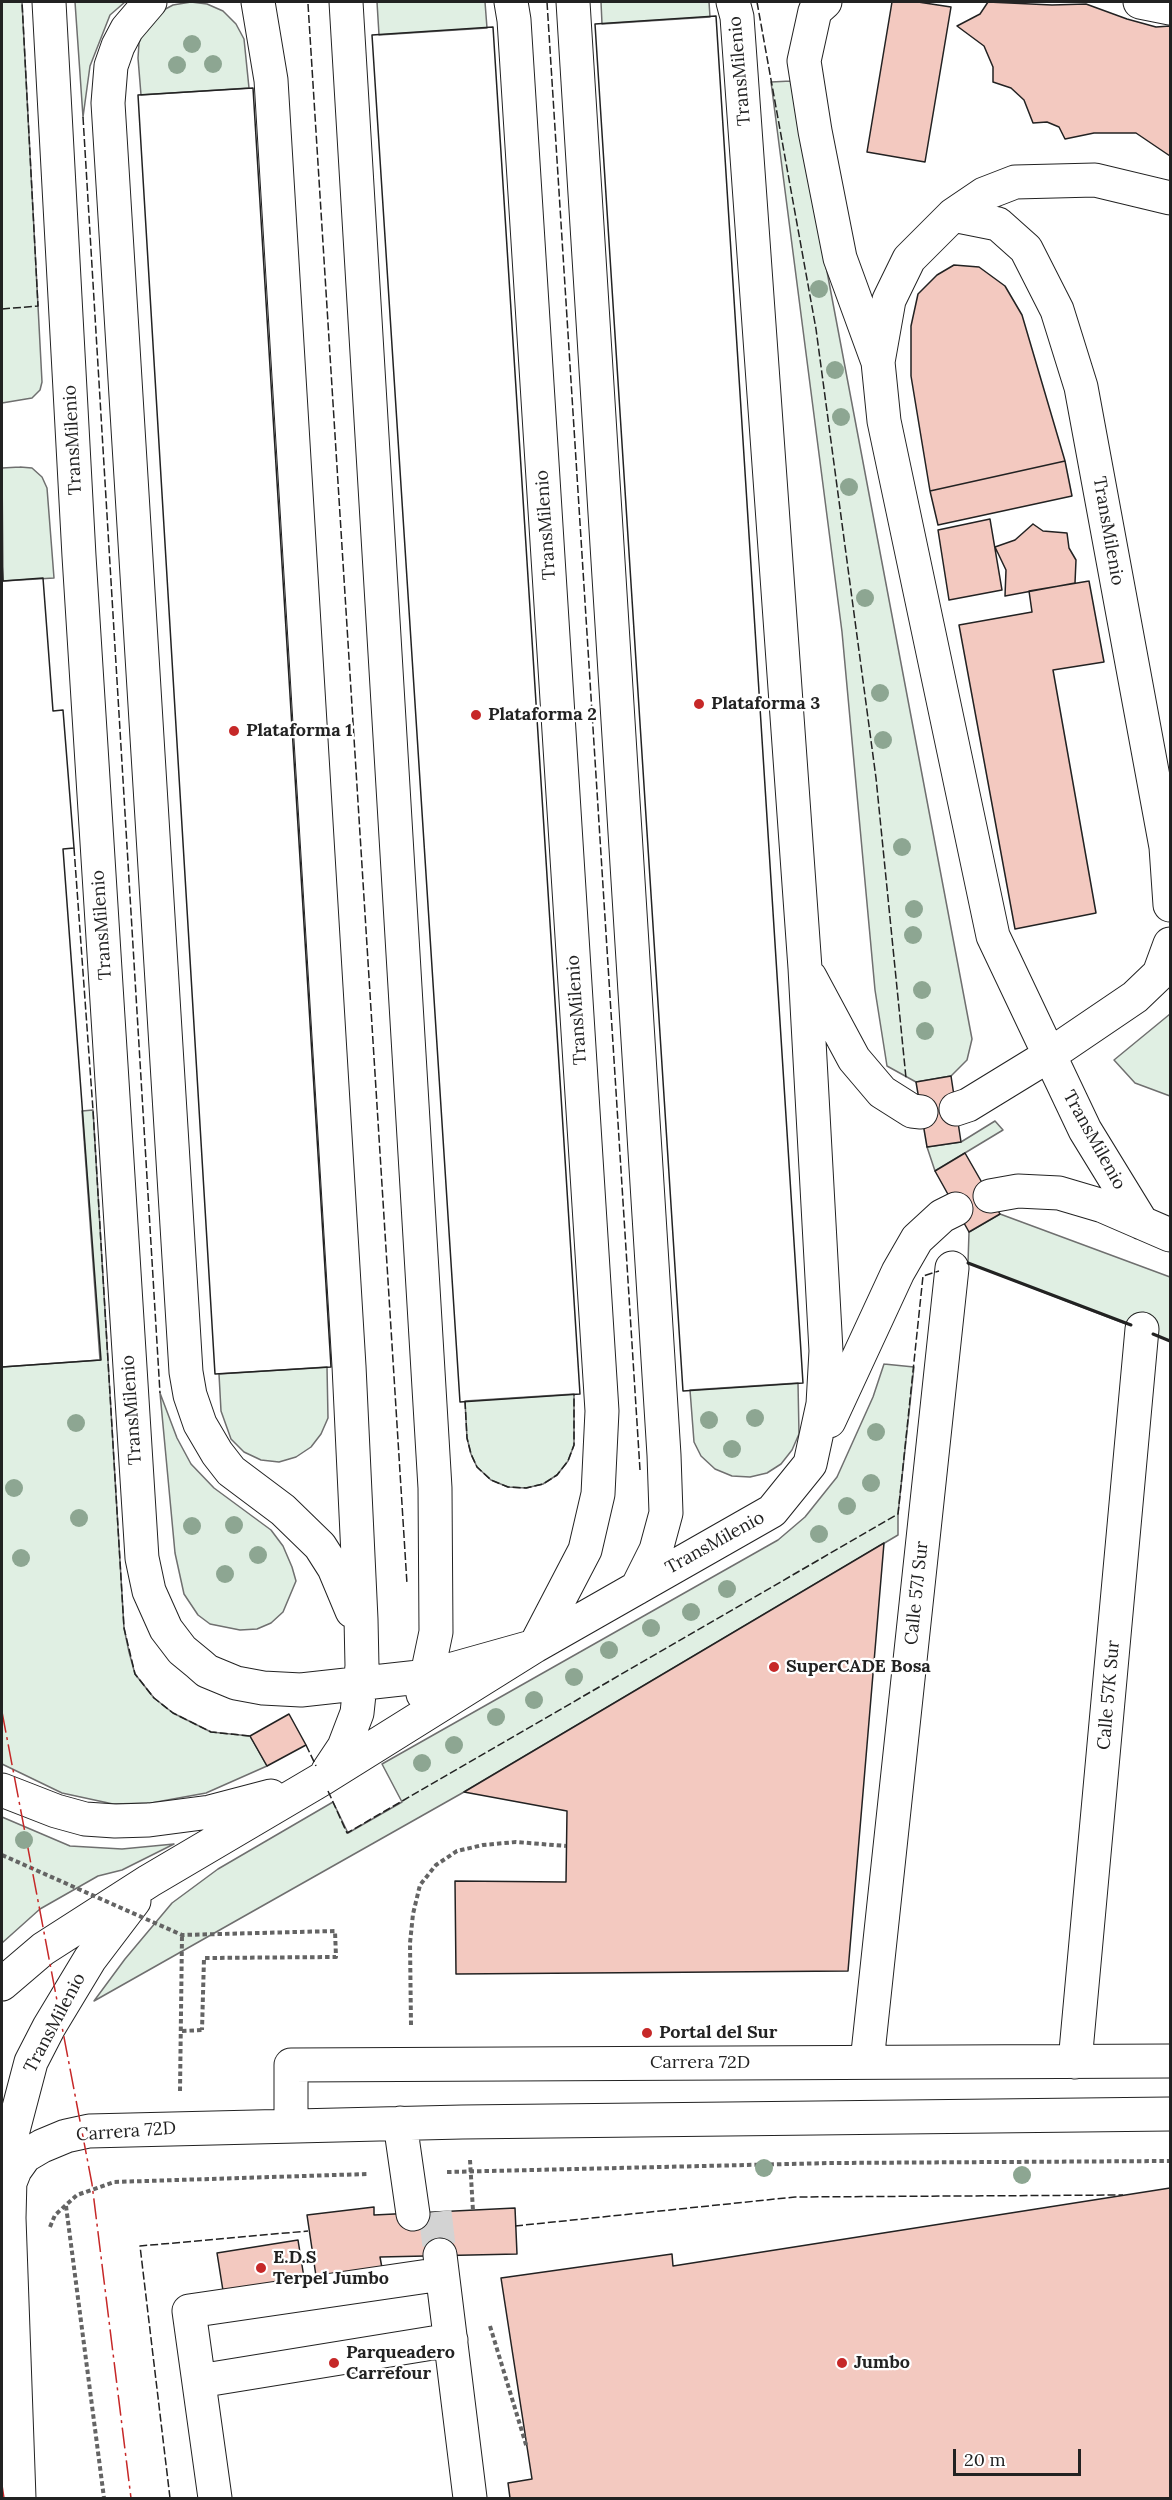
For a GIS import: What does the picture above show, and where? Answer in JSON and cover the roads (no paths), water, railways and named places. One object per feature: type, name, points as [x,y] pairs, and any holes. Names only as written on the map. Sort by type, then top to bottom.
[{"type":"street","name":"TransMilenio","points":[[49,2],[79,556],[135,1458],[145,1575],[153,1602],[166,1629],[182,1650],[207,1671],[236,1683],[263,1688],[301,1690],[428,1676],[535,1646],[585,1550],[598,1494],[602,1410],[514,20],[511,2]]},
{"type":"street","name":"TransMilenio","points":[[150,2],[127,29],[118,46],[111,66],[108,103],[186,1372],[189,1395],[200,1424],[217,1453],[231,1471],[300,1525],[320,1546],[346,1593],[362,1648]]},
{"type":"street","name":"TransMilenio","points":[[2,1790],[56,1811],[85,1819],[149,1820],[210,1812],[269,1797],[322,1779],[334,1764],[352,1730],[357,1713],[362,1648],[347,1332],[271,80],[258,2]]},
{"type":"street","points":[[345,2],[432,1421],[437,1549],[436,1632],[428,1676],[414,1721]]},
{"type":"street","name":"TransMilenio","points":[[573,2],[664,1455],[666,1513],[656,1550],[637,1588]]},
{"type":"street","name":"TransMilenio","points":[[733,2],[737,17],[805,968],[826,1351],[823,1404],[810,1464]]},
{"type":"street","name":"TransMilenio","points":[[825,2],[815,11],[804,61],[815,131],[840,258],[878,362],[884,422],[993,936],[1085,1130],[1156,1229]]},
{"type":"street","points":[[1140,2],[1170,8]]},
{"type":"street","name":"TransMilenio","points":[[878,362],[890,300],[909,259],[953,215],[984,194],[1016,182],[1095,180],[1170,198]]},
{"type":"street","name":"TransMilenio","points":[[953,215],[998,224],[1026,249],[1057,310],[1082,387],[1166,847],[1170,905]]},
{"type":"street","points":[[956,1109],[968,1105],[1048,1056],[1135,997],[1159,974],[1170,944]]},
{"type":"street","name":"TransMilenio","points":[[805,968],[854,1059],[882,1092],[912,1111],[921,1112]]},
{"type":"street","name":"TransMilenio","points":[[990,1196],[1018,1191],[1059,1194],[1103,1206],[1156,1229]]},
{"type":"street","name":"TransMilenio","points":[[2,1984],[43,1949],[149,1881],[322,1779],[535,1646],[772,1511],[810,1464],[898,1272],[917,1239],[942,1216],[956,1209]]},
{"type":"street","name":"Calle 57J Sur","points":[[867,2062],[952,1268]]},
{"type":"street","name":"Calle 57K Sur","points":[[1075,2062],[1142,1329]]},
{"type":"street","name":"TransMilenio","points":[[9,2185],[11,2138],[31,2062],[90,1959],[149,1881]]},
{"type":"street","name":"Carrera 72D","points":[[291,2126],[291,2065],[1170,2061]]},
{"type":"street","name":"Carrera 72D","points":[[9,2185],[25,2156],[58,2139],[89,2131],[469,2122],[1170,2115]]},
{"type":"street","points":[[412,2123],[424,2213]]},
{"type":"street","points":[[9,2185],[19,2499]]},
{"type":"street","points":[[215,2499],[189,2312],[431,2266],[442,2342],[464,2446],[470,2499]]},
{"type":"street","points":[[199,2381],[442,2342]]},
{"type":"tunnel","points":[[435,2212],[440,2255]]},
{"type":"place","name":"Plataforma 3","points":[[699,704]]},
{"type":"place","name":"Plataforma 2","points":[[476,715]]},
{"type":"place","name":"Plataforma 1","points":[[234,731]]},
{"type":"place","name":"SuperCADE Bosa","points":[[774,1667]]},
{"type":"place","name":"Portal del Sur","points":[[647,2033]]},
{"type":"place","name":"E.D.S Terpel Jumbo","points":[[261,2268]]},
{"type":"place","name":"Parqueadero Carrefour","points":[[334,2363]]},
{"type":"place","name":"Jumbo","points":[[842,2363]]}]
